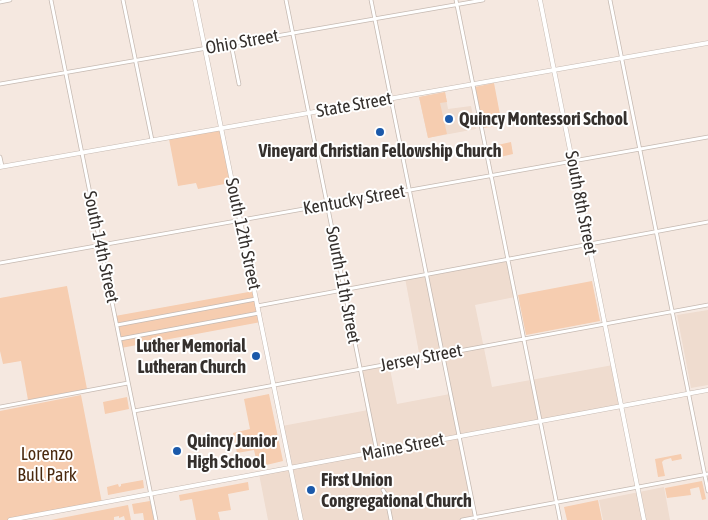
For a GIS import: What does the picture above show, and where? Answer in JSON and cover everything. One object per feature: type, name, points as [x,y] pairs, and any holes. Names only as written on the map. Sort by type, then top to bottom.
[{"type":"street","points":[[0,2],[10,0]]},
{"type":"street","name":"South 14th Street","points":[[51,0],[156,520]]},
{"type":"street","points":[[123,0],[152,140]]},
{"type":"street","name":"South 12th Street","points":[[195,0],[301,520]]},
{"type":"street","name":"Sourth 11th Street","points":[[286,0],[377,452]]},
{"type":"street","points":[[371,0],[476,519]]},
{"type":"street","points":[[456,0],[560,520]]},
{"type":"street","name":"Ohio Street","points":[[0,84],[483,0]]},
{"type":"street","name":"South 8th Street","points":[[540,0],[644,520]]},
{"type":"street","points":[[610,0],[708,491]]},
{"type":"street","name":"State Street","points":[[1,167],[708,43]]},
{"type":"street","points":[[231,44],[239,84]]},
{"type":"street","name":"Kentucky Street","points":[[0,263],[708,137]]},
{"type":"street","points":[[0,156],[1,167]]},
{"type":"street","points":[[257,306],[708,222]]},
{"type":"street","points":[[117,325],[256,299]]},
{"type":"street","name":"Jersey Street","points":[[134,411],[708,305]]},
{"type":"street","points":[[120,339],[259,314]]},
{"type":"street","points":[[0,407],[128,383]]},
{"type":"street","name":"Maine Street","points":[[10,520],[708,390]]},
{"type":"street","points":[[462,520],[476,519],[556,502],[706,475]]},
{"type":"street","points":[[383,490],[386,494],[391,520]]},
{"type":"shaded area","name":"Quincy Montessori School","points":[[445,92],[448,109],[471,106],[476,129],[428,138],[419,97]]},
{"type":"shaded area","points":[[507,259],[515,297],[475,305],[492,387],[613,365],[621,406],[459,436],[476,520],[268,520],[259,474],[290,468],[282,426],[368,410],[360,369],[389,364],[397,404],[450,394],[442,354],[420,358],[405,278]]},
{"type":"shaded area","points":[[708,310],[708,385],[691,388],[677,315]]},
{"type":"shaded area","points":[[664,487],[670,520],[603,520],[599,500]]},
{"type":"green space","points":[[494,83],[502,125],[483,128],[475,87]]},
{"type":"green space","name":"Quincy Montessori School","points":[[445,92],[447,102],[440,103],[447,134],[428,138],[419,97]]},
{"type":"green space","points":[[220,129],[230,183],[198,189],[196,183],[178,186],[169,139]]},
{"type":"green space","points":[[511,142],[513,154],[496,158],[493,146]]},
{"type":"green space","points":[[592,281],[600,321],[526,335],[518,295]]},
{"type":"green space","points":[[67,286],[87,389],[28,400],[21,361],[3,364],[0,351],[0,298]]},
{"type":"green space","points":[[254,291],[261,322],[121,348],[115,316]]},
{"type":"green space","points":[[269,394],[283,461],[258,467],[254,450],[237,453],[233,433],[250,429],[244,399]]},
{"type":"green space","name":"Lorenzo Bull Park","points":[[81,395],[102,503],[12,520],[0,520],[0,411]]},
{"type":"green space","points":[[127,397],[129,409],[105,414],[103,402]]},
{"type":"green space","points":[[681,454],[682,459],[672,461],[671,458],[662,462],[665,476],[658,477],[655,459]]},
{"type":"green space","points":[[143,480],[144,488],[108,495],[107,487],[118,484],[119,487],[121,484]]},
{"type":"green space","points":[[702,481],[706,499],[702,500],[699,487],[690,489],[691,495],[667,498],[665,488]]},
{"type":"green space","points":[[248,482],[249,490],[228,494],[231,510],[218,512],[220,520],[196,520],[192,499],[180,501],[179,495]]},
{"type":"green space","points":[[598,500],[602,520],[567,520],[564,507]]},
{"type":"green space","points":[[150,501],[154,520],[144,520],[143,513],[134,514],[132,504]]},
{"type":"green space","points":[[128,505],[131,520],[125,520],[124,516],[119,518],[119,516],[114,517],[114,520],[51,520]]},
{"type":"place","name":"Quincy Montessori School","points":[[449,119]]},
{"type":"place","name":"Vineyard Christian Fellowship Church","points":[[380,132]]},
{"type":"place","name":"Luther Memorial Lutheran Church","points":[[256,356]]},
{"type":"place","name":"Quincy Junior High School","points":[[177,451]]},
{"type":"place","name":"First Union Congregational Church","points":[[311,490]]}]
